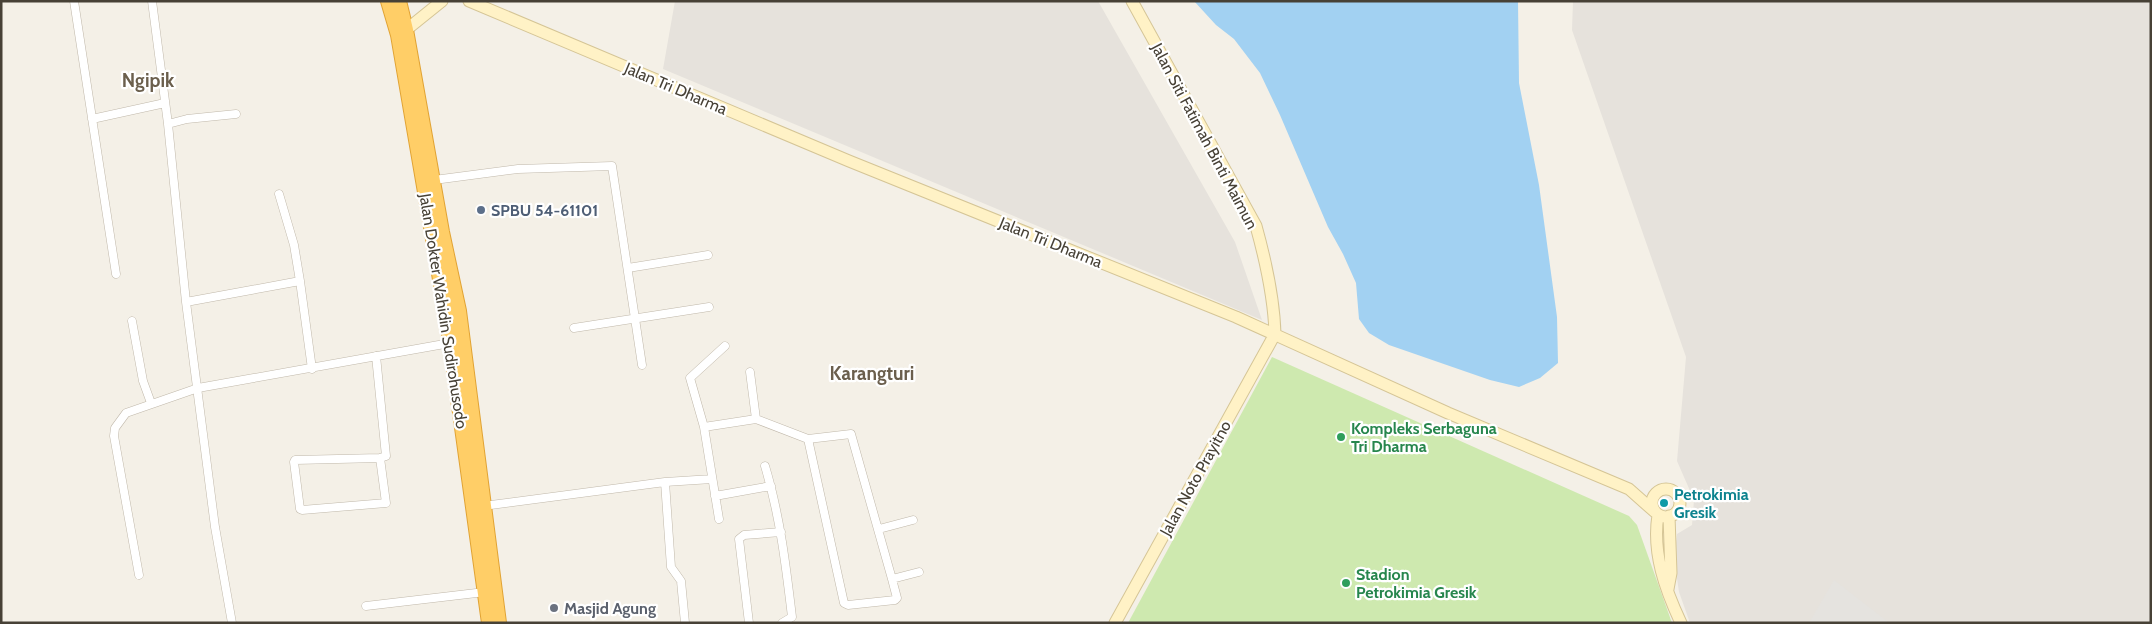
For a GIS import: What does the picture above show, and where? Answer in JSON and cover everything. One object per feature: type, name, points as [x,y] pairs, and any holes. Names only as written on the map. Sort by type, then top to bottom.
[{"type":"highway","name":"Jalan Dokter Wahidin Sudirohusodo","points":[[388,1],[402,33],[434,180],[459,311],[499,623]]},
{"type":"highway","name":"Jalan Dokter Wahidin Sudirohusodo","points":[[399,1],[402,33],[450,342],[489,623]]},
{"type":"main road","points":[[402,33],[442,1]]},
{"type":"main road","name":"Jalan Tri Dharma","points":[[469,1],[849,161],[1275,334],[1448,413],[1629,489],[1660,515]]},
{"type":"main road","name":"Jalan Siti Fatimah Binti Maimun","points":[[1132,1],[1256,226],[1275,311],[1275,334]]},
{"type":"main road","name":"Jalan Noto Prayitno","points":[[1115,623],[1275,334]]},
{"type":"main road","name":"Jalan Tri Dharma","points":[[1629,489],[1660,490]]},
{"type":"main road","points":[[1660,515],[1677,511],[1679,499],[1672,490],[1660,490],[1652,500],[1660,515],[1671,573],[1668,592],[1681,623]]},
{"type":"street","points":[[74,1],[116,274]]},
{"type":"street","points":[[152,1],[168,124],[186,302],[215,527],[232,623]]},
{"type":"street","points":[[92,120],[165,103]]},
{"type":"street","points":[[168,124],[187,119],[236,114]]},
{"type":"street","points":[[434,180],[518,169],[610,165],[613,167],[642,364]]},
{"type":"street","points":[[279,194],[294,245],[312,369]]},
{"type":"street","points":[[628,268],[708,255]]},
{"type":"street","points":[[186,302],[300,281]]},
{"type":"street","points":[[574,328],[708,307]]},
{"type":"street","points":[[132,322],[143,381],[151,403]]},
{"type":"street","points":[[139,575],[114,436],[115,428],[126,413],[198,388],[312,369],[450,342]]},
{"type":"street","points":[[719,519],[704,427],[690,376],[725,346]]},
{"type":"street","points":[[376,356],[386,454],[380,458],[295,460],[300,509],[386,503],[380,458]]},
{"type":"street","points":[[750,372],[756,418]]},
{"type":"street","points":[[704,427],[756,418],[808,439],[851,434],[892,579],[897,598],[895,600],[848,605],[844,603],[808,439]]},
{"type":"street","points":[[765,466],[781,532],[792,617],[782,623]]},
{"type":"street","points":[[483,506],[665,482],[712,479]]},
{"type":"street","points":[[665,482],[672,569],[681,581],[685,623]]},
{"type":"street","points":[[715,496],[771,486]]},
{"type":"street","points":[[878,529],[913,520]]},
{"type":"street","points":[[749,623],[739,538],[744,535],[781,532]]},
{"type":"street","points":[[892,579],[919,572]]},
{"type":"street","points":[[366,606],[485,592]]},
{"type":"shaded area","points":[[675,1],[1098,1],[1235,242],[1262,320],[663,69]]},
{"type":"shaded area","name":"Petrokimia Gresik","points":[[1573,1],[2151,1],[2151,623],[1690,623],[1679,592],[1674,558],[1677,534],[1692,525],[1694,500],[1677,461],[1686,357],[1572,30]]},
{"type":"shaded area","points":[[1834,580],[1887,621],[1886,623],[1809,623]]},
{"type":"green space","name":"Kompleks Serbaguna Tri Dharma","points":[[1272,357],[1629,516],[1637,525],[1672,623],[1128,623]]},
{"type":"water","points":[[1194,1],[1518,1],[1519,83],[1539,185],[1557,317],[1558,363],[1540,378],[1519,387],[1490,380],[1389,345],[1369,333],[1359,319],[1356,283],[1328,227],[1260,73],[1234,39],[1216,25]]},
{"type":"place","name":"SPBU 54-61101","points":[[481,210]]},
{"type":"place","name":"Kompleks Serbaguna Tri Dharma","points":[[1341,437]]},
{"type":"place","name":"Petrokimia Gresik","points":[[1664,503]]},
{"type":"place","name":"Stadion Petrokimia Gresik","points":[[1346,583]]},
{"type":"place","name":"Masjid Agung","points":[[554,608]]},
{"type":"district","name":"Ngipik","points":[[148,80]]},
{"type":"district","name":"Karangturi","points":[[872,373]]}]
